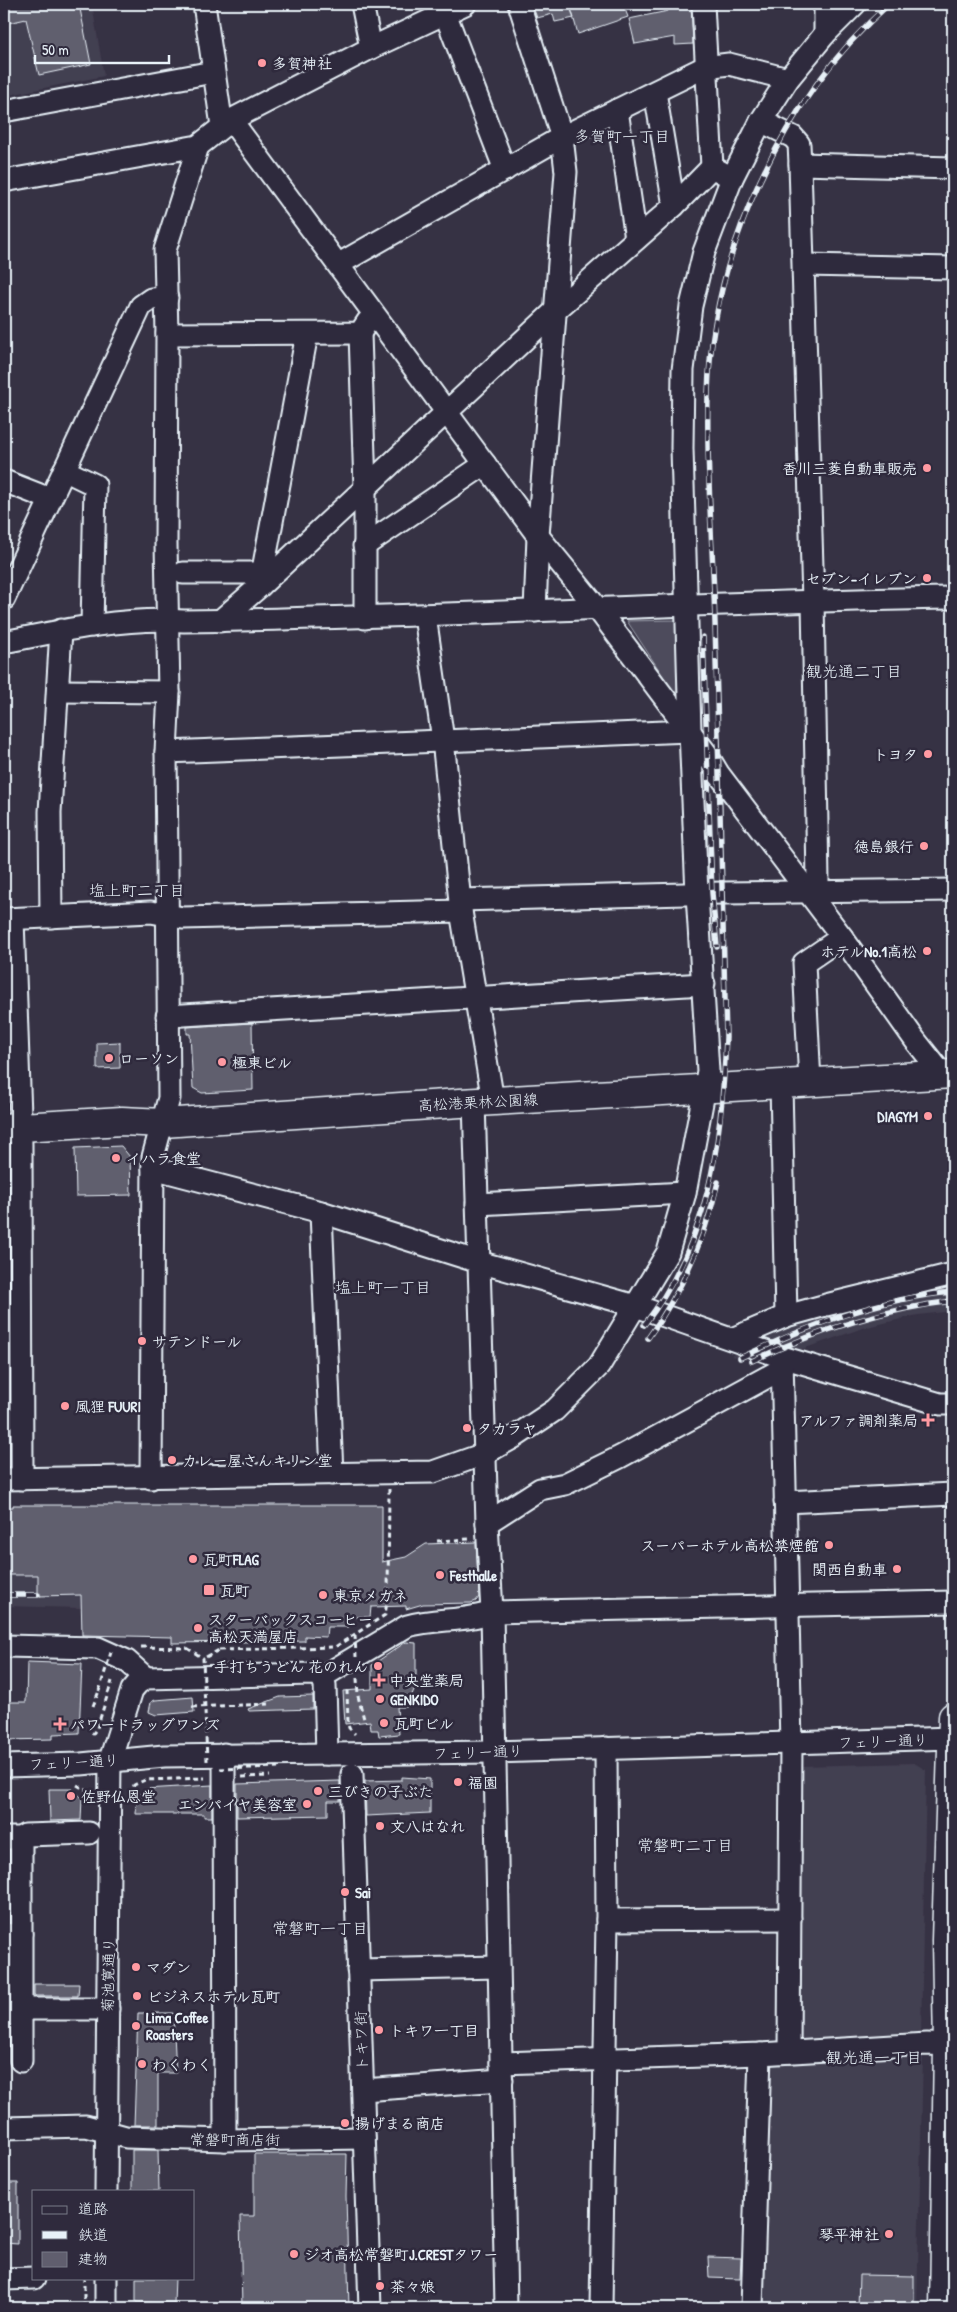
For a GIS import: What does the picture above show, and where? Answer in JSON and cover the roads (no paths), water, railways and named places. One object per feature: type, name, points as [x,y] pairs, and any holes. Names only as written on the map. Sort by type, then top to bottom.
[{"type":"main road","name":"高松港栗林公園線","points":[[12,1128],[122,1121],[163,1123],[483,1101],[948,1074]]},
{"type":"main road","points":[[944,2308],[951,2047],[946,1941],[953,1717]]},
{"type":"street","points":[[204,4],[212,72],[227,123],[339,264],[538,536],[597,608],[690,731],[718,773],[809,892],[915,1040],[948,1074]]},
{"type":"street","points":[[362,4],[371,48]]},
{"type":"street","points":[[4,182],[198,146],[227,123],[371,48],[465,4]]},
{"type":"street","points":[[519,4],[562,137],[566,172],[538,536],[535,611]]},
{"type":"street","points":[[220,621],[261,580],[365,488],[555,311],[674,206],[712,167],[703,4]]},
{"type":"street","points":[[825,34],[826,4]]},
{"type":"street","points":[[855,4],[825,34],[788,79],[761,121],[732,178],[704,252],[691,306],[683,370],[682,448],[690,731],[697,894],[708,1071],[685,1193],[668,1252],[599,1366],[555,1410],[484,1454],[433,1472],[13,1479],[12,1128],[8,919],[151,912],[183,918],[697,894],[953,890]]},
{"type":"street","points":[[445,13],[505,170]]},
{"type":"street","points":[[339,264],[562,137],[705,67],[729,64],[788,79]]},
{"type":"street","points":[[4,111],[212,72]]},
{"type":"street","points":[[655,92],[674,206]]},
{"type":"street","points":[[617,110],[636,239]]},
{"type":"street","points":[[761,121],[793,137],[799,144],[805,265],[818,881],[809,892]]},
{"type":"street","points":[[151,1478],[153,1156],[169,1098],[166,752],[169,692],[167,620],[167,298],[165,250],[198,146]]},
{"type":"street","points":[[800,164],[953,168]]},
{"type":"street","points":[[712,167],[732,178]]},
{"type":"street","points":[[805,265],[953,268]]},
{"type":"street","points":[[4,599],[140,306],[151,299],[167,298]]},
{"type":"street","points":[[366,618],[365,488],[360,333],[374,313]]},
{"type":"street","points":[[167,334],[360,333]]},
{"type":"street","points":[[261,580],[307,334]]},
{"type":"street","points":[[364,546],[485,464]]},
{"type":"street","points":[[64,470],[95,485],[92,626]]},
{"type":"street","points":[[4,481],[50,499]]},
{"type":"street","points":[[183,573],[261,580]]},
{"type":"street","points":[[4,642],[61,630],[167,620],[220,621],[366,618],[597,608],[953,598]]},
{"type":"street","points":[[425,616],[443,740],[461,906],[475,999],[483,1101],[477,1204],[484,1454],[480,1531],[492,1612],[506,2308]]},
{"type":"street","points":[[51,917],[50,812],[61,630]]},
{"type":"street","points":[[58,691],[169,692]]},
{"type":"street","points":[[166,752],[690,731]]},
{"type":"street","points":[[810,1083],[804,963],[842,938]]},
{"type":"street","points":[[167,1016],[704,984]]},
{"type":"street","points":[[782,1084],[786,1316]]},
{"type":"street","points":[[153,1168],[321,1212],[479,1262],[636,1306],[732,1339],[782,1363],[940,1404],[953,1404]]},
{"type":"street","points":[[477,1204],[685,1193]]},
{"type":"street","points":[[321,1212],[332,1474]]},
{"type":"street","points":[[732,1339],[786,1316],[878,1291],[953,1274]]},
{"type":"street","points":[[480,1531],[540,1489],[565,1484],[620,1457],[782,1363]]},
{"type":"street","points":[[782,1363],[786,1605],[791,1744],[789,2052]]},
{"type":"street","points":[[785,1502],[953,1494]]},
{"type":"street","points":[[322,1677],[408,1626],[423,1621],[475,1618],[492,1612],[953,1602]]},
{"type":"street","points":[[4,1646],[98,1648],[127,1661],[146,1678],[315,1674],[322,1677],[325,1685],[327,1754]]},
{"type":"street","name":"菊池寛通り","points":[[106,2190],[110,1760],[132,1690],[146,1678]]},
{"type":"street","name":"フェリー通り","points":[[4,1766],[81,1764],[110,1760],[219,1765],[327,1754],[494,1752],[953,1738]]},
{"type":"street","points":[[601,2308],[606,2059],[606,1748]]},
{"type":"street","points":[[219,1765],[225,2140]]},
{"type":"street","name":"トキワ街","points":[[352,1774],[370,2308]]},
{"type":"street","points":[[21,2061],[12,2011],[12,1838],[25,1835],[89,1833]]},
{"type":"street","points":[[607,1920],[790,1919]]},
{"type":"street","points":[[358,1970],[499,1967]]},
{"type":"street","points":[[12,2011],[108,2009]]},
{"type":"street","points":[[363,2090],[606,2059],[760,2054],[927,2044],[951,2047]]},
{"type":"street","points":[[752,2308],[760,2054]]},
{"type":"street","name":"常磐町商店街","points":[[4,2128],[86,2126],[120,2137],[225,2140],[364,2138]]},
{"type":"street","points":[[4,2278],[32,2278]]},
{"type":"street","points":[[106,2280],[106,2308]]},
{"type":"railway","points":[[644,1325],[666,1293],[684,1259],[698,1224],[716,1151],[724,1076],[726,1037],[715,623],[708,452],[708,394],[713,340],[723,286],[739,233],[760,181],[786,131],[816,85],[851,42],[889,4]]},
{"type":"railway","points":[[703,637],[712,893],[717,947]]},
{"type":"railway","points":[[648,1338],[671,1302],[691,1264],[713,1203],[718,1182]]},
{"type":"railway","points":[[740,1358],[791,1335],[844,1315],[898,1300],[953,1292]]},
{"type":"railway","points":[[752,1361],[801,1340],[850,1323],[901,1310],[953,1301]]},
{"type":"railway","points":[[4,1595],[38,1595]]},
{"type":"place","name":"多賀神社","points":[[262,63]]},
{"type":"place","name":"香川三菱自動車販売","points":[[927,468]]},
{"type":"place","name":"セブン-イレブン","points":[[927,578]]},
{"type":"place","name":"トヨタ","points":[[928,754]]},
{"type":"place","name":"徳島銀行","points":[[924,846]]},
{"type":"place","name":"ホテルNo.1高松","points":[[927,951]]},
{"type":"place","name":"ローソン","points":[[109,1058]]},
{"type":"place","name":"極東ビル","points":[[222,1062]]},
{"type":"place","name":"DIAGYM","points":[[928,1116]]},
{"type":"place","name":"イハラ食堂","points":[[116,1158]]},
{"type":"place","name":"サテンドール","points":[[142,1341]]},
{"type":"place","name":"風狸 FUURI","points":[[65,1406]]},
{"type":"place","name":"アルファ調剤薬局","points":[[928,1420]]},
{"type":"place","name":"タカラヤ","points":[[467,1428]]},
{"type":"place","name":"カレー屋さんキリン堂","points":[[172,1460]]},
{"type":"place","name":"スーパーホテル高松禁煙館","points":[[829,1545]]},
{"type":"place","name":"瓦町FLAG","points":[[193,1559]]},
{"type":"place","name":"関西自動車","points":[[897,1569]]},
{"type":"place","name":"Festhalle","points":[[440,1575]]},
{"type":"place","name":"瓦町","points":[[209,1590]]},
{"type":"place","name":"東京メガネ","points":[[323,1595]]},
{"type":"place","name":"スターバックスコーヒー 高松天満屋店","points":[[198,1628]]},
{"type":"place","name":"手打ちうどん 花のれん","points":[[378,1666]]},
{"type":"place","name":"中央堂薬局","points":[[379,1680]]},
{"type":"place","name":"GENKIDO","points":[[380,1699]]},
{"type":"place","name":"瓦町ビル","points":[[384,1723]]},
{"type":"place","name":"パワードラッグワンズ","points":[[60,1724]]},
{"type":"place","name":"福園","points":[[458,1782]]},
{"type":"place","name":"三びきの子ぶた","points":[[318,1791]]},
{"type":"place","name":"佐野仏恩堂","points":[[71,1796]]},
{"type":"place","name":"エンパイヤ美容室","points":[[307,1804]]},
{"type":"place","name":"文八はなれ","points":[[380,1826]]},
{"type":"place","name":"Sai","points":[[345,1892]]},
{"type":"place","name":"マダン","points":[[136,1967]]},
{"type":"place","name":"ビジネスホテル瓦町","points":[[137,1996]]},
{"type":"place","name":"Lima Coffee Roasters","points":[[136,2026]]},
{"type":"place","name":"トキワ一丁目","points":[[379,2030]]},
{"type":"place","name":"わくわく","points":[[142,2064]]},
{"type":"place","name":"揚げまる商店","points":[[345,2123]]},
{"type":"place","name":"琴平神社","points":[[889,2234]]},
{"type":"place","name":"ジオ高松常磐町J.CRESTタワー","points":[[294,2254]]},
{"type":"place","name":"茶々娘","points":[[380,2286]]},
{"type":"district","name":"多賀町一丁目","points":[[622,136]]},
{"type":"district","name":"観光通二丁目","points":[[854,671]]},
{"type":"district","name":"塩上町二丁目","points":[[137,890]]},
{"type":"district","name":"塩上町一丁目","points":[[383,1287]]},
{"type":"district","name":"常磐町二丁目","points":[[685,1845]]},
{"type":"district","name":"常磐町一丁目","points":[[320,1928]]},
{"type":"district","name":"観光通一丁目","points":[[874,2057]]}]
